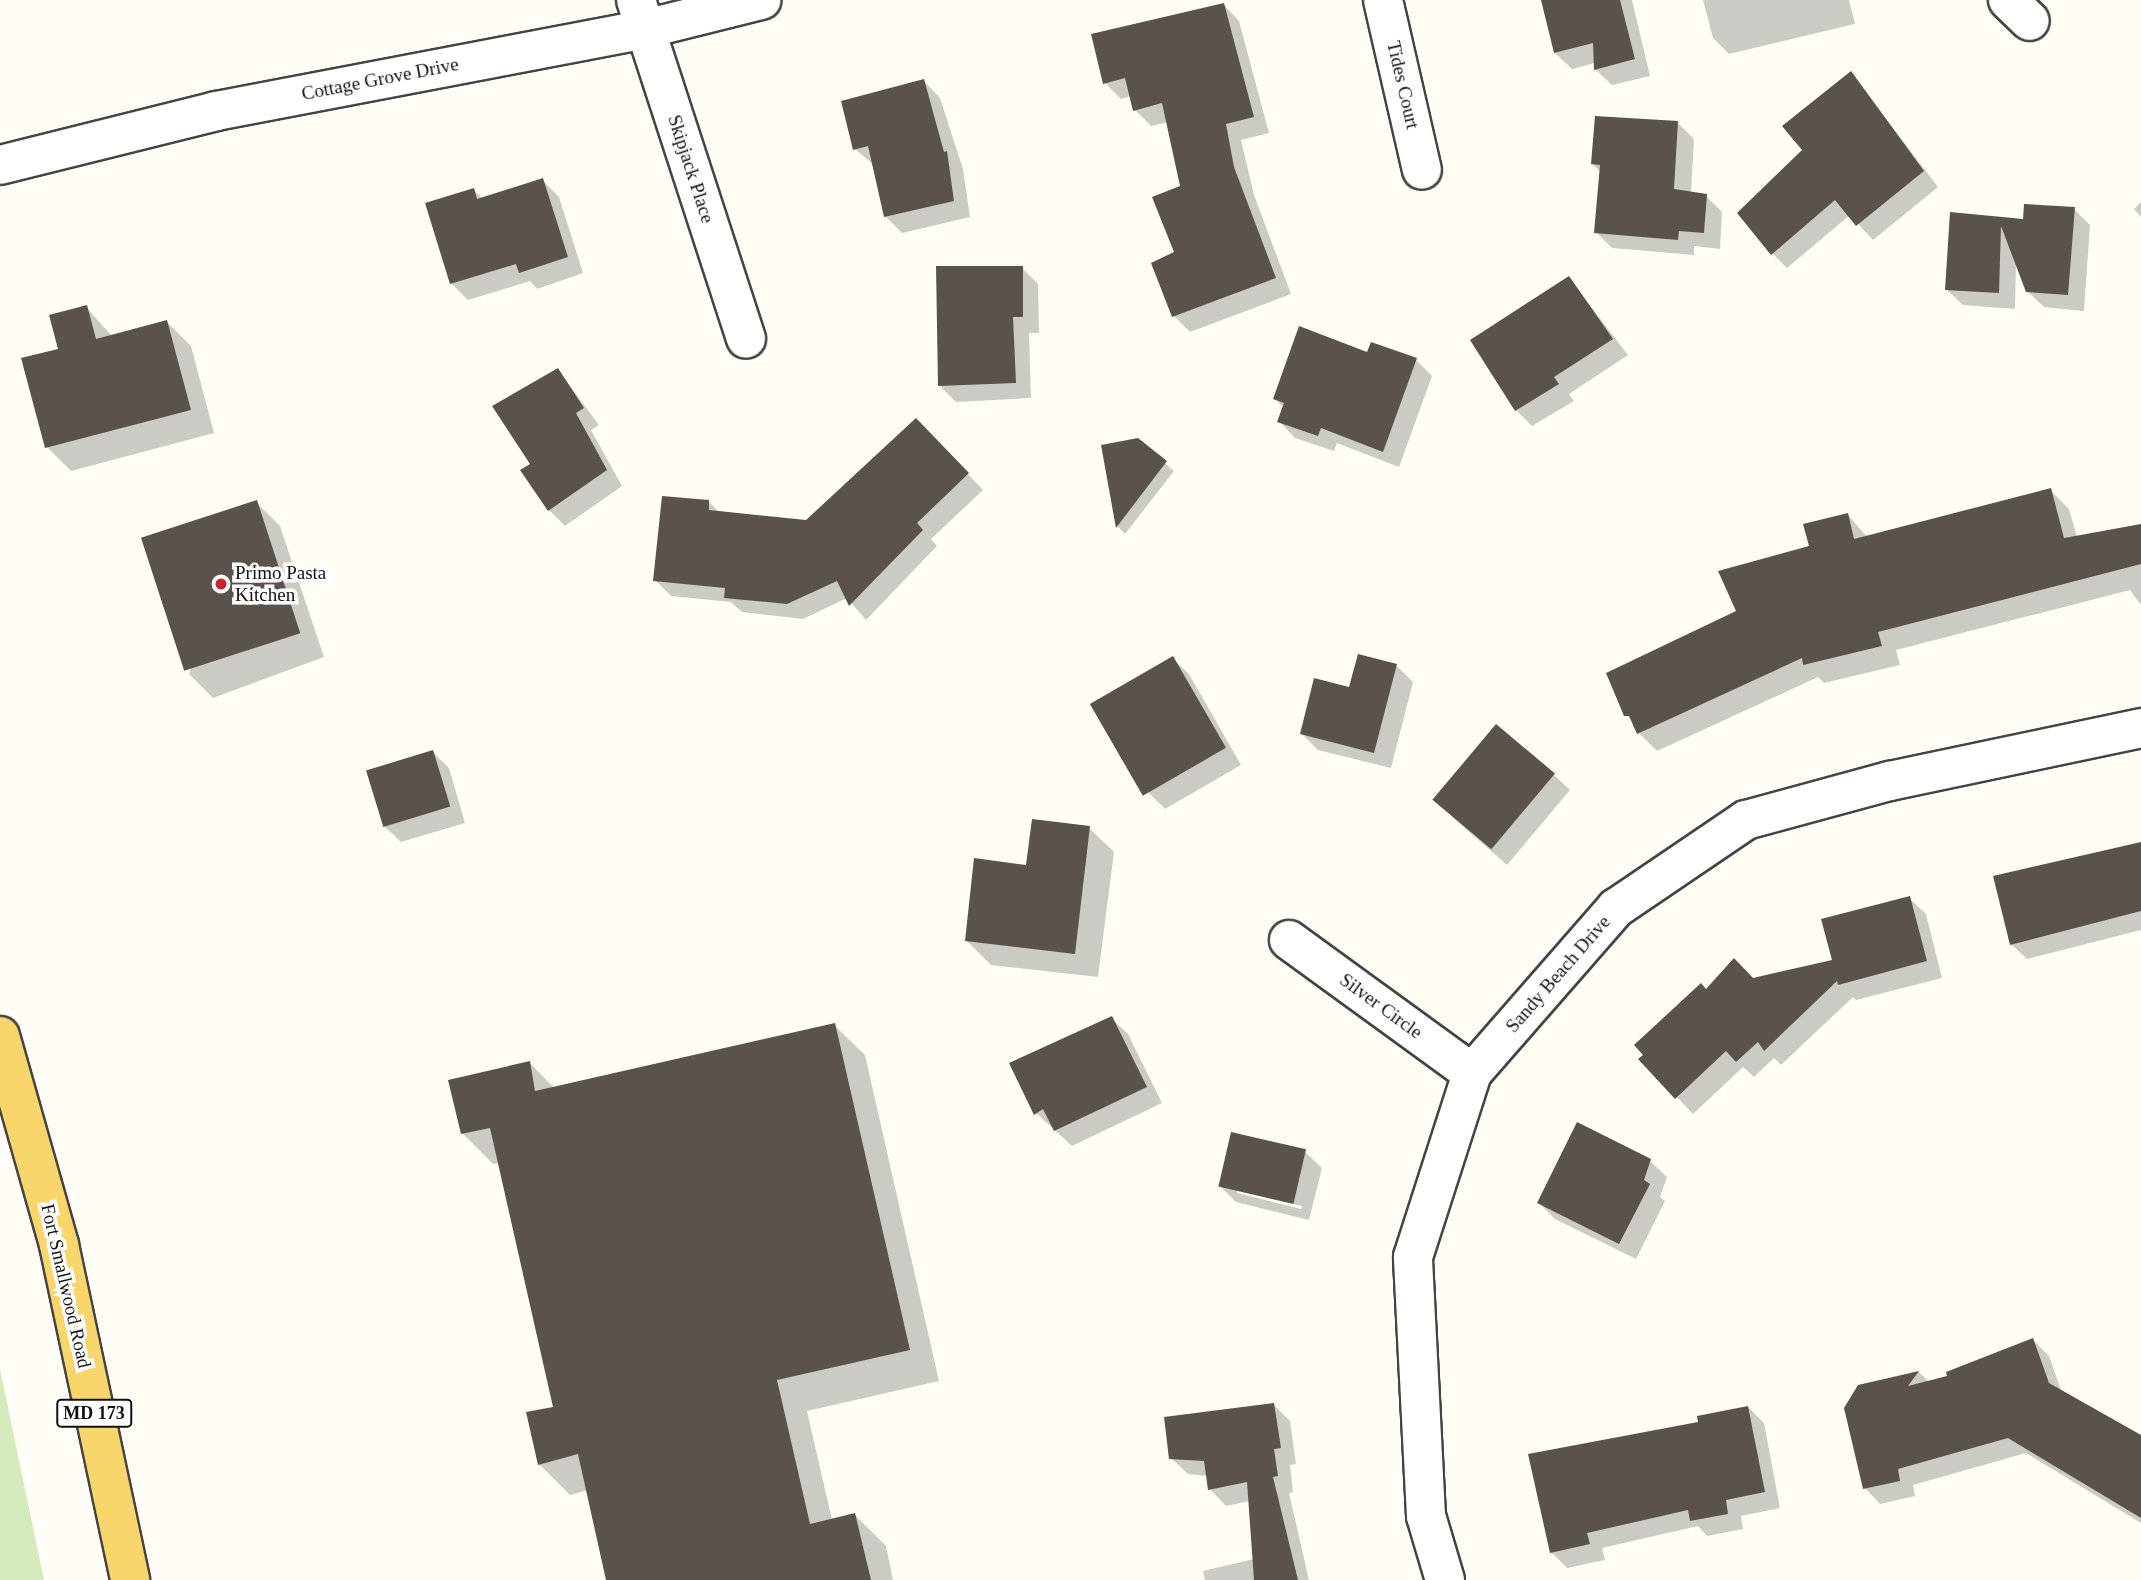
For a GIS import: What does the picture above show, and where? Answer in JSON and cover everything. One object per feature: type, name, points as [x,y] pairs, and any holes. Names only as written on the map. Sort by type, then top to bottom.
[{"type":"main road","name":"Fort Smallwood Road","points":[[0,1036],[59,1245],[130,1580]]},
{"type":"street","name":"Cottage Grove Drive","points":[[0,165],[216,111],[641,14],[761,0]]},
{"type":"street","name":"Tides Court","points":[[1383,0],[1422,170]]},
{"type":"street","name":"Skipjack Place","points":[[641,14],[746,339]]},
{"type":"street","name":"Sandy Beach Drive","points":[[1445,1580],[1426,1516],[1413,1257],[1472,1073],[1616,908],[1746,820],[1890,781],[2141,728]]},
{"type":"street","name":"Silver Circle","points":[[1289,940],[1472,1073]]},
{"type":"green space","points":[[0,1369],[44,1580],[0,1580]]},
{"type":"building","points":[[1541,0],[1620,0],[1635,59],[1594,70],[1593,43],[1554,53]]},
{"type":"building","points":[[1224,3],[1254,117],[1226,124],[1234,167],[1276,278],[1172,317],[1151,263],[1174,252],[1152,197],[1180,186],[1162,103],[1133,111],[1125,78],[1103,84],[1091,34]]},
{"type":"building","points":[[1851,71],[1924,171],[1856,226],[1835,200],[1771,255],[1737,213],[1802,150],[1782,126]]},
{"type":"building","points":[[924,79],[944,152],[947,151],[954,201],[884,217],[868,146],[853,150],[841,101]]},
{"type":"building","points":[[1595,116],[1678,121],[1674,189],[1707,194],[1704,233],[1679,231],[1678,240],[1594,233],[1600,165],[1591,164]]},
{"type":"building","points":[[543,178],[568,257],[519,273],[516,264],[450,284],[425,203],[474,188],[477,199]]},
{"type":"building","points":[[2024,204],[2075,207],[2068,295],[2026,292],[2001,226],[1999,293],[1945,290],[1950,212],[2023,219]]},
{"type":"building","points":[[936,266],[1023,266],[1023,317],[1013,317],[1016,383],[938,386]]},
{"type":"building","points":[[1569,276],[1613,339],[1554,377],[1559,384],[1515,411],[1470,340]]},
{"type":"building","points":[[87,305],[96,339],[167,320],[191,410],[45,448],[21,358],[58,349],[49,315]]},
{"type":"building","points":[[1299,326],[1367,352],[1371,342],[1417,358],[1383,452],[1321,428],[1318,436],[1277,422],[1284,403],[1273,399]]},
{"type":"building","points":[[558,368],[584,408],[576,413],[607,470],[548,511],[520,470],[530,464],[492,406]]},
{"type":"building","points":[[916,418],[969,473],[917,523],[923,530],[849,606],[837,581],[787,604],[724,598],[725,588],[653,581],[662,496],[709,500],[709,510],[806,520]]},
{"type":"building","points":[[1138,438],[1167,461],[1116,528],[1101,445]]},
{"type":"building","points":[[2051,488],[2064,538],[2141,524],[2141,564],[1878,632],[1882,646],[1803,665],[1802,658],[1637,734],[1629,716],[1624,716],[1606,673],[1736,611],[1718,571],[1809,546],[1803,524],[1848,513],[1854,539]]},
{"type":"building","name":"Primo Pasta Kitchen","points":[[257,500],[300,633],[184,671],[141,538]]},
{"type":"building","points":[[1358,654],[1397,664],[1374,753],[1300,734],[1314,678],[1349,687]]},
{"type":"building","points":[[1173,656],[1226,748],[1143,796],[1090,704]]},
{"type":"building","points":[[1496,724],[1555,773],[1491,849],[1432,800]]},
{"type":"building","points":[[433,750],[450,806],[383,827],[366,770]]},
{"type":"building","points":[[1032,819],[1090,826],[1075,954],[965,941],[974,858],[1026,865]]},
{"type":"building","points":[[2141,842],[2141,911],[2010,945],[1993,876]]},
{"type":"building","points":[[1910,896],[1927,961],[1838,985],[1837,981],[1764,1051],[1758,1042],[1736,1062],[1726,1051],[1675,1099],[1638,1059],[1643,1055],[1634,1045],[1701,983],[1706,989],[1734,958],[1753,978],[1832,960],[1821,919]]},
{"type":"building","points":[[1112,1016],[1147,1087],[1054,1131],[1043,1109],[1034,1115],[1009,1063]]},
{"type":"building","points":[[835,1023],[910,1350],[777,1380],[810,1524],[855,1513],[871,1580],[606,1580],[578,1454],[538,1465],[526,1412],[553,1407],[490,1128],[461,1134],[448,1080],[530,1061],[535,1091]]},
{"type":"building","points":[[1577,1122],[1651,1159],[1644,1180],[1650,1184],[1619,1244],[1537,1203]]},
{"type":"building","points":[[1231,1132],[1306,1149],[1293,1204],[1218,1187]]},
{"type":"building","points":[[2033,1338],[2049,1383],[2141,1435],[2141,1518],[2008,1438],[1898,1469],[1900,1481],[1863,1489],[1844,1408],[1858,1385],[1919,1371],[1908,1386],[1947,1376],[1946,1372]]},
{"type":"building","points":[[1274,1403],[1281,1448],[1274,1449],[1278,1476],[1273,1477],[1298,1580],[1254,1580],[1247,1482],[1208,1490],[1204,1461],[1169,1459],[1164,1417]]},
{"type":"building","points":[[1748,1406],[1765,1492],[1726,1500],[1728,1514],[1690,1521],[1688,1510],[1587,1533],[1590,1544],[1550,1553],[1528,1454],[1698,1422],[1697,1416]]},
{"type":"place","name":"Primo Pasta Kitchen","points":[[221,584]]}]
